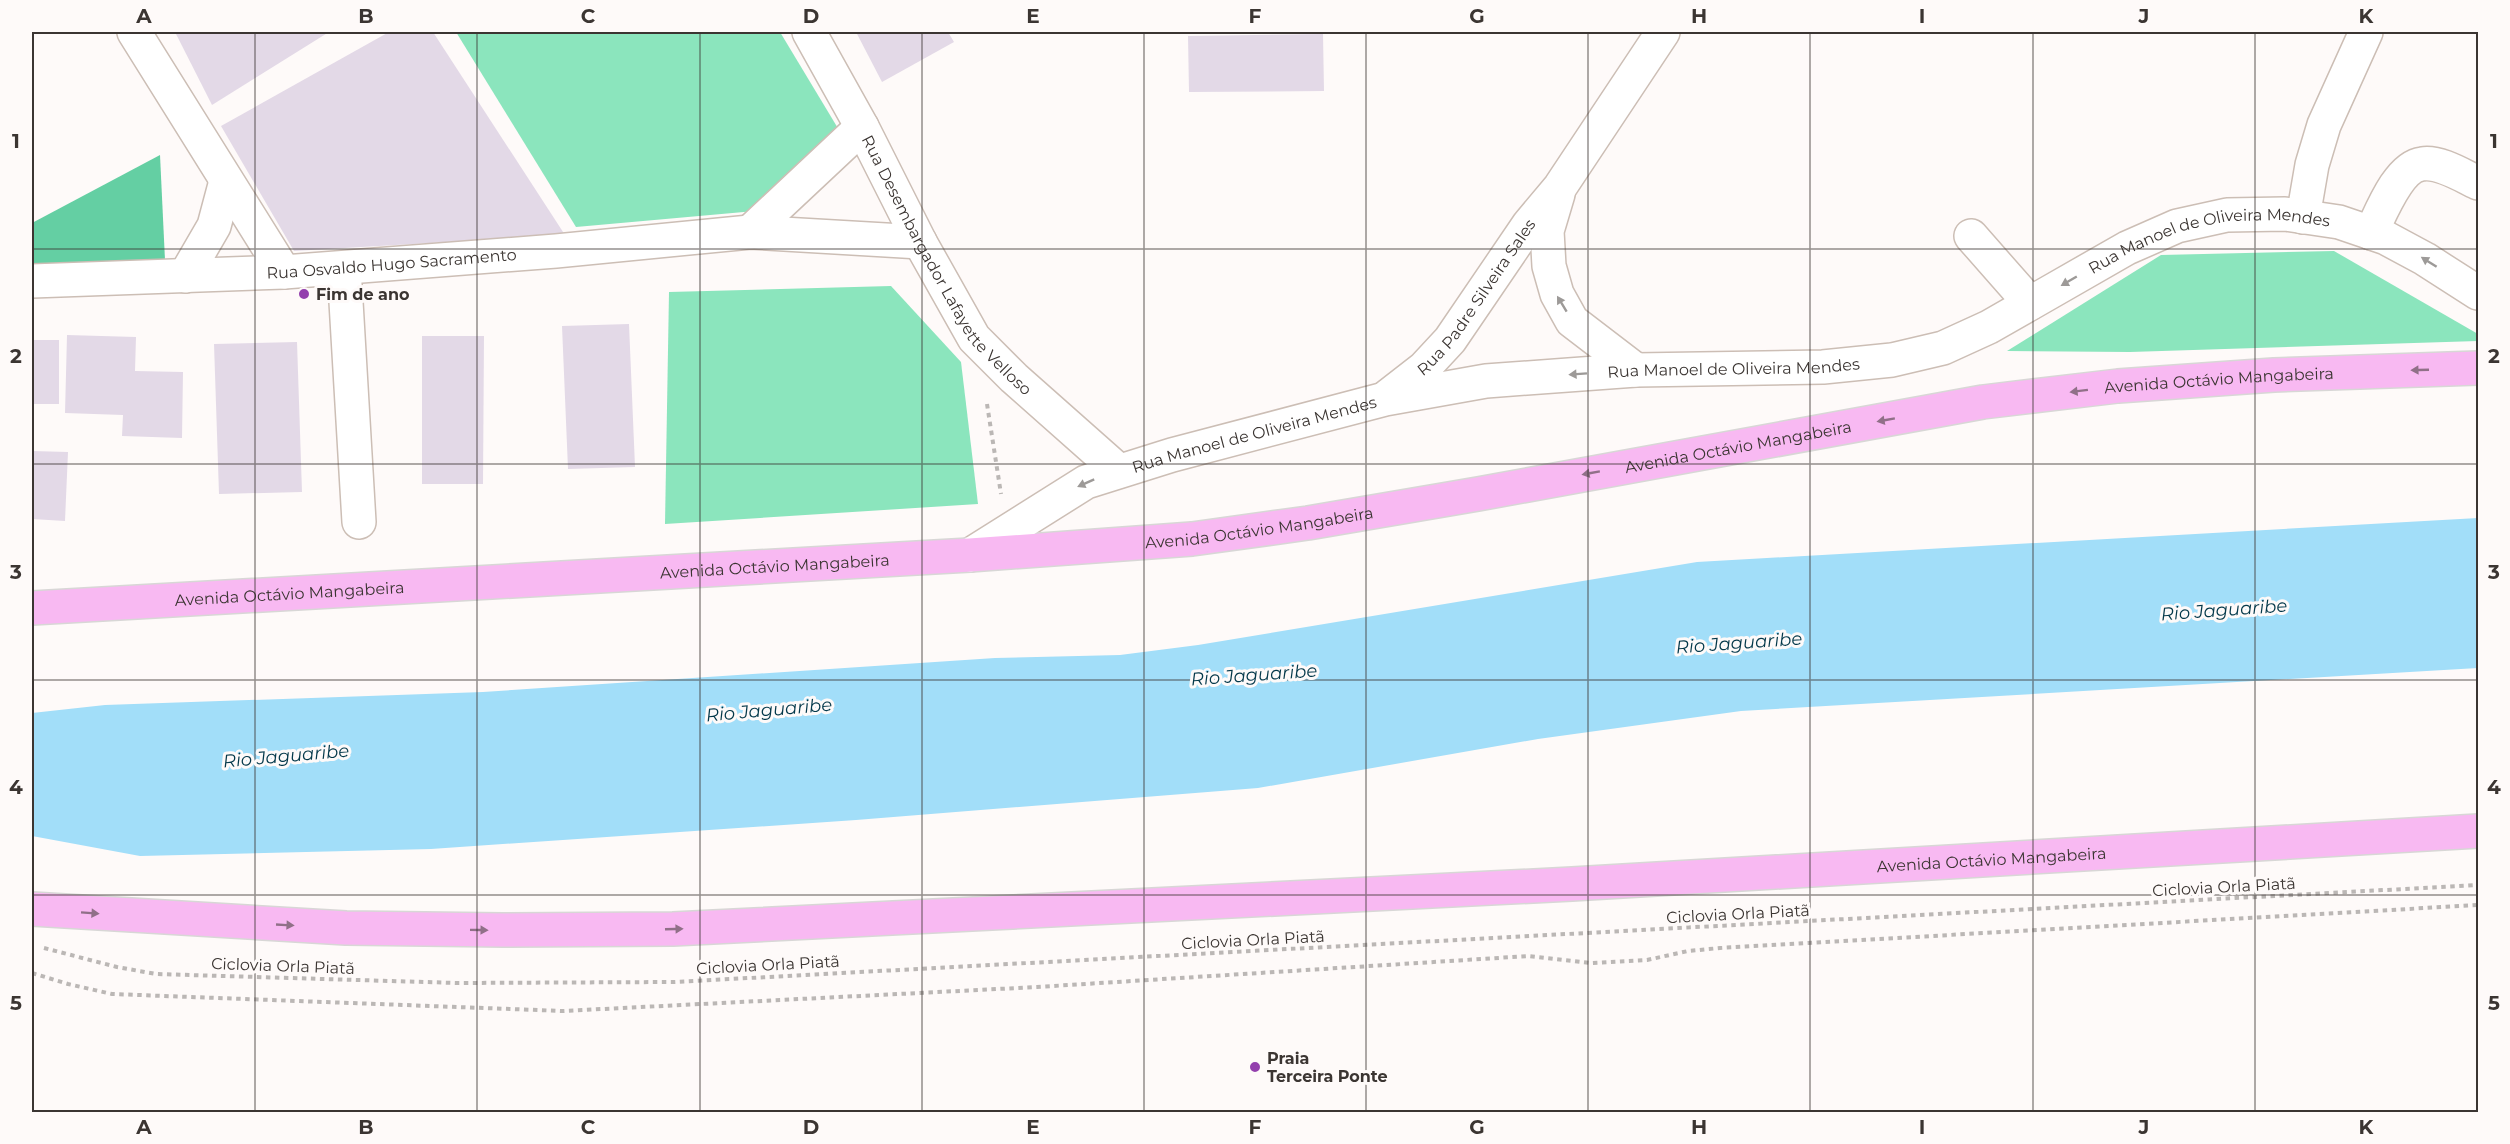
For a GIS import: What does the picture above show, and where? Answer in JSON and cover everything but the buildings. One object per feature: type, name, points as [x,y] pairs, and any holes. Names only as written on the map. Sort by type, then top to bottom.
[{"type":"main road","name":"Avenida Octávio Mangabeira","points":[[32,608],[969,555],[1192,539],[1308,523],[1983,402],[2118,386],[2274,375],[2478,368]]},
{"type":"main road","name":"Avenida Octávio Mangabeira","points":[[32,909],[346,928],[673,929],[1572,884],[2478,831]]},
{"type":"street","points":[[134,32],[284,272]]},
{"type":"street","name":"Rua Desembargador Lafayette Velloso","points":[[809,32],[862,127],[920,242],[974,338],[1014,378],[1119,471]]},
{"type":"street","name":"Rua Padre Silveira Sales","points":[[1385,399],[1424,368],[1450,340],[1528,224],[1560,188],[1663,32]]},
{"type":"street","points":[[2303,217],[2312,165],[2324,125],[2366,32]]},
{"type":"street","points":[[750,232],[862,127]]},
{"type":"street","points":[[2371,233],[2400,178],[2408,169],[2422,164],[2436,166],[2478,183]]},
{"type":"street","points":[[185,276],[213,226],[226,181]]},
{"type":"street","name":"Rua Padre Silveira Sales","points":[[1560,188],[1547,231],[1549,266],[1557,294],[1572,321],[1636,370]]},
{"type":"street","name":"Rua Manoel de Oliveira Mendes","points":[[969,555],[1086,482],[1172,454],[1385,399],[1486,381],[1636,370],[1768,369],[1892,360],[1943,348],[1989,327],[2127,248],[2178,226],[2227,215],[2285,214],[2339,222],[2386,238],[2425,259],[2478,293]]},
{"type":"street","name":"Rua Osvaldo Hugo Sacramento","points":[[32,281],[344,268],[750,232],[920,242]]},
{"type":"street","points":[[1971,236],[2030,303]]},
{"type":"street","points":[[344,268],[359,522]]},
{"type":"path","points":[[986,399],[1007,530]]},
{"type":"path","name":"Ciclovia Orla Piatã","points":[[42,948],[117,967],[156,974],[458,983],[675,982],[2478,885]]},
{"type":"path","points":[[32,973],[112,994],[564,1011],[1037,987],[1529,956],[1591,963],[1614,962],[1647,960],[1688,951],[1720,948],[2478,906]]},
{"type":"green space","points":[[456,32],[780,32],[839,130],[755,211],[576,227]]},
{"type":"green space","points":[[160,155],[165,260],[32,294],[32,223]]},
{"type":"green space","points":[[2334,251],[2478,334],[2478,341],[2130,352],[2007,351],[2161,255]]},
{"type":"green space","points":[[891,286],[961,362],[978,504],[665,524],[669,292]]},
{"type":"water","name":"Rio Jaguaribe","points":[[2478,518],[2478,668],[1741,711],[1538,739],[1258,788],[856,820],[431,849],[140,856],[32,836],[32,713],[105,705],[483,692],[995,658],[1120,655],[1198,645],[1697,562]]},
{"type":"place","name":"Fim de ano","points":[[304,294]]},
{"type":"place","name":"Praia Terceira Ponte","points":[[1255,1067]]}]
